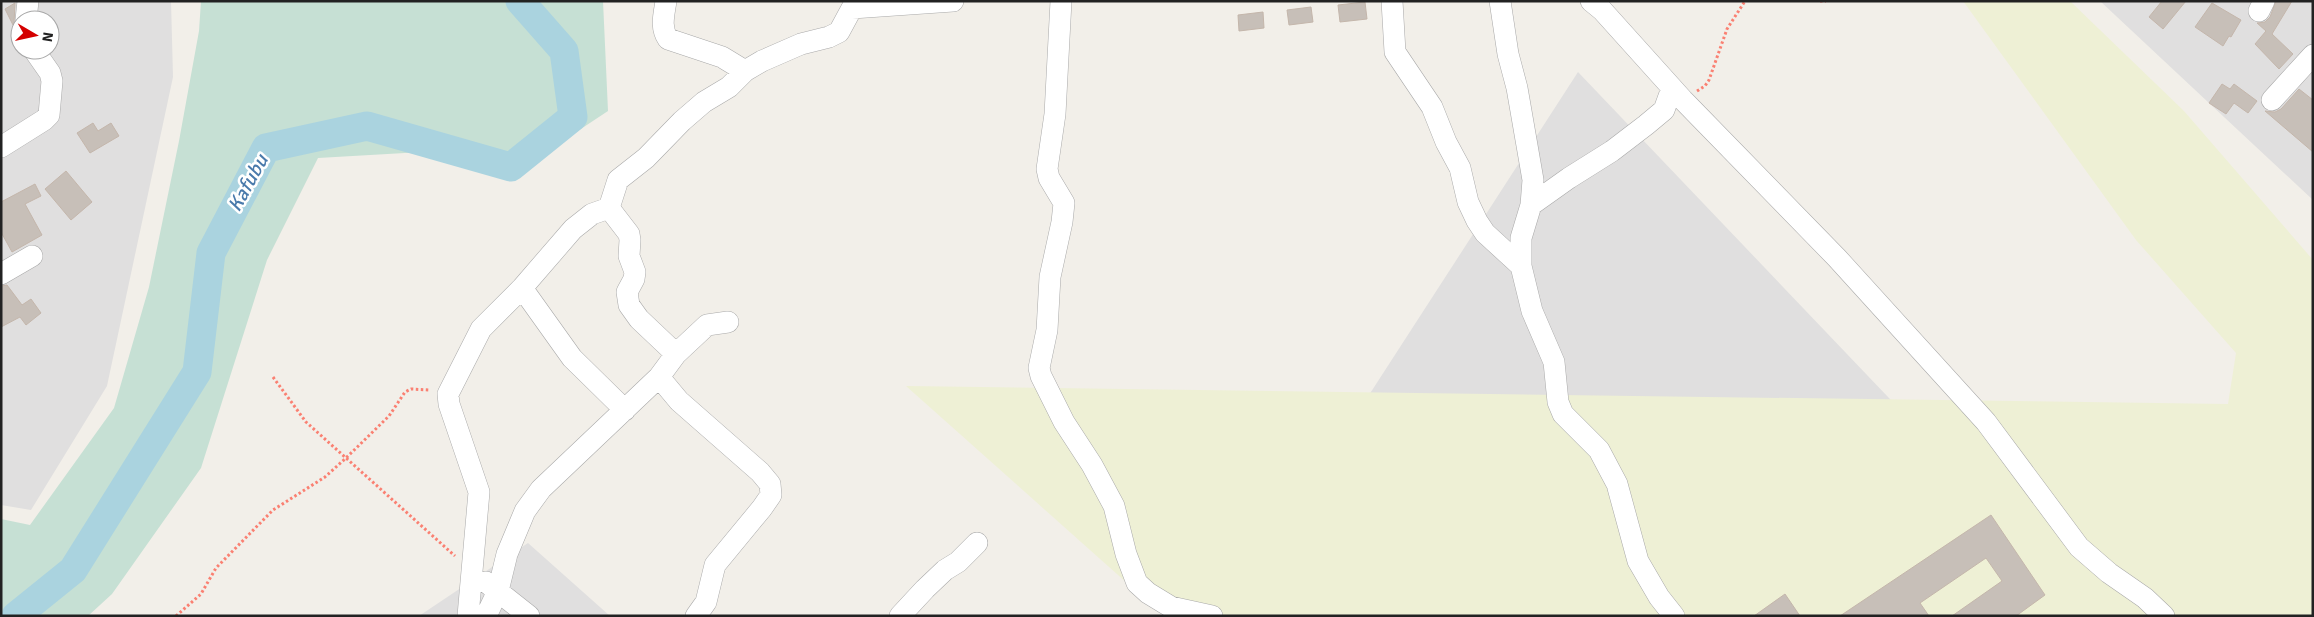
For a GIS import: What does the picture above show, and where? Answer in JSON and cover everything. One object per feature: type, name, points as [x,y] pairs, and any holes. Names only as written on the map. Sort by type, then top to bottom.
[{"type":"street","points":[[666,1],[662,25],[663,32],[668,39],[722,57],[746,72]]},
{"type":"street","points":[[609,208],[618,180],[646,158],[682,121],[704,102],[729,87],[762,61],[802,44],[829,37],[839,32],[852,8],[953,1]]},
{"type":"street","points":[[1061,1],[1055,114],[1047,169],[1049,178],[1064,202],[1062,222],[1050,277],[1047,330],[1039,368],[1064,422],[1092,465],[1114,506],[1126,554],[1137,583],[1148,593],[1171,607],[1212,616]]},
{"type":"street","points":[[1392,1],[1395,52],[1400,62],[1422,89],[1432,107],[1446,142],[1460,168],[1468,202],[1477,221],[1485,233],[1522,266]]},
{"type":"street","points":[[1500,1],[1508,54],[1517,88],[1533,180],[1531,205],[1521,238],[1522,266],[1532,311],[1554,362],[1558,402],[1563,414],[1599,450],[1617,484],[1638,561],[1659,597],[1674,616]]},
{"type":"street","points":[[1591,1],[1602,10],[1677,94],[1837,258],[1986,422],[2080,546],[2109,573],[2145,598],[2164,616]]},
{"type":"street","points":[[2272,100],[2313,55]]},
{"type":"street","points":[[1,147],[49,115],[50,73],[41,60]]},
{"type":"street","points":[[1531,205],[1612,151],[1664,110],[1677,94]]},
{"type":"street","points":[[468,616],[471,569],[479,509],[479,492],[449,404],[448,394],[481,329],[522,288],[573,229],[592,214],[609,208]]},
{"type":"street","points":[[609,208],[629,234],[629,256],[635,272],[634,279],[627,292],[629,305],[639,319],[676,354]]},
{"type":"street","points":[[1,274],[32,256]]},
{"type":"street","points":[[522,288],[572,358],[625,410]]},
{"type":"street","points":[[486,616],[498,590],[507,554],[525,512],[541,490],[659,377],[676,354],[707,325],[728,322]]},
{"type":"street","points":[[659,377],[679,401],[760,472],[770,484],[771,495],[715,565],[706,602],[696,616]]},
{"type":"street","points":[[900,616],[945,570],[958,562],[977,543]]},
{"type":"street","points":[[471,569],[529,616]]},
{"type":"path","points":[[1677,94],[1705,86],[1727,29],[1745,1]]},
{"type":"path","points":[[1820,1],[1826,1]]},
{"type":"path","points":[[273,377],[306,422],[471,569]]},
{"type":"path","points":[[176,616],[201,594],[216,568],[273,510],[325,477],[389,416],[405,392],[411,389],[429,390],[453,382]]},
{"type":"shaded area","points":[[1,1],[171,1],[173,77],[107,386],[31,510],[1,505]]},
{"type":"shaded area","points":[[2100,1],[2313,1],[2313,200],[2209,103]]},
{"type":"shaded area","points":[[1578,72],[2097,616],[1226,616]]},
{"type":"shaded area","points":[[528,543],[610,616],[419,616]]},
{"type":"green space","points":[[201,1],[603,1],[608,111],[546,152],[457,150],[318,158],[267,260],[201,468],[112,594],[88,616],[1,616],[1,519],[30,525],[114,408],[149,287],[199,31]]},
{"type":"green space","points":[[1963,1],[2070,1],[2184,111],[2313,260],[2313,616],[1164,616],[906,386],[2228,404],[2236,353],[2136,240]]},
{"type":"building","points":[[2162,1],[2186,1],[2163,29],[2149,17]]},
{"type":"building","points":[[2276,1],[2292,1],[2272,34],[2293,54],[2279,69],[2255,44],[2266,31],[2257,23],[2265,22],[2270,17]]},
{"type":"building","points":[[1365,2],[1367,19],[1340,22],[1338,5]]},
{"type":"building","points":[[15,3],[15,10],[10,10],[10,19],[5,9]]},
{"type":"building","points":[[2212,3],[2241,20],[2223,46],[2195,27]]},
{"type":"building","points":[[1311,7],[1313,22],[1289,25],[1287,10]]},
{"type":"building","points":[[1263,12],[1264,28],[1239,31],[1238,15]]},
{"type":"building","points":[[2222,84],[2230,89],[2234,84],[2257,101],[2248,113],[2234,103],[2226,114],[2209,103]]},
{"type":"building","points":[[2299,89],[2313,100],[2313,152],[2265,111],[2275,112],[2281,109]]},
{"type":"building","points":[[93,123],[98,131],[111,123],[119,136],[90,153],[77,133]]},
{"type":"building","points":[[66,171],[92,202],[71,220],[45,189]]},
{"type":"building","points":[[35,184],[41,196],[25,204],[42,235],[12,252],[1,232],[1,202]]},
{"type":"building","points":[[7,285],[22,305],[31,299],[41,313],[26,325],[20,317],[1,327],[1,286]]},
{"type":"building","points":[[1991,515],[2045,595],[2016,616],[1952,616],[2002,581],[1986,558],[1920,603],[1929,616],[1840,616]]},
{"type":"building","points":[[1785,594],[1800,616],[1754,616]]},
{"type":"waterway","name":"Kafubu","points":[[16,616],[73,570],[197,372],[211,253],[266,148],[367,126],[511,167],[573,117],[564,51],[520,1]]}]
